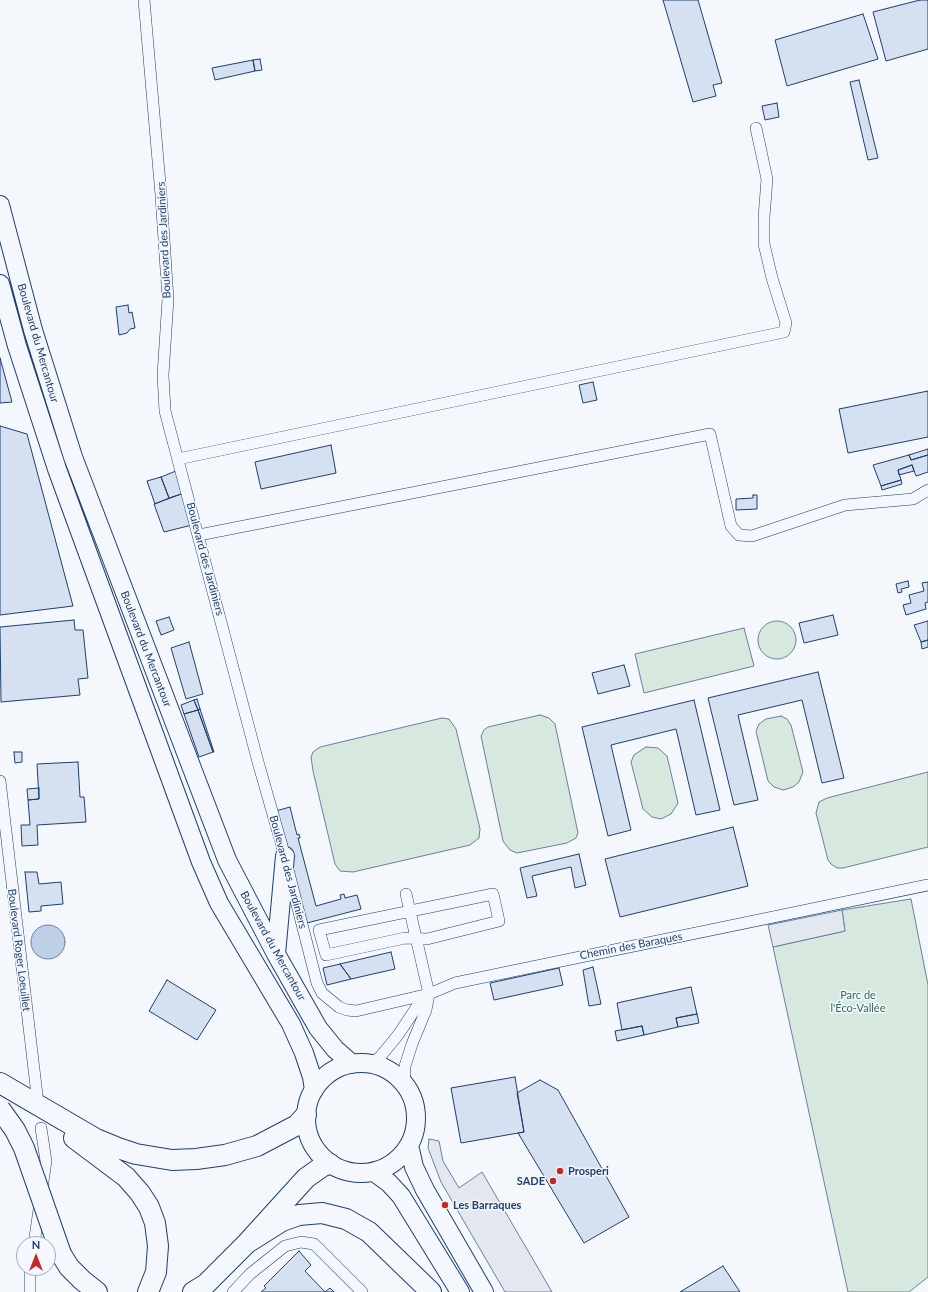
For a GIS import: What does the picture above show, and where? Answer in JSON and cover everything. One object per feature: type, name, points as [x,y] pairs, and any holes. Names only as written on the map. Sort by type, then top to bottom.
[{"type":"highway","points":[[0,1083],[96,1138],[118,1148],[136,1154],[172,1160],[210,1157],[257,1146],[292,1128],[306,1115]]},
{"type":"highway","points":[[0,1083],[92,1151],[126,1178],[140,1193],[149,1207],[158,1237],[156,1272],[149,1290]]},
{"type":"highway","points":[[0,1109],[15,1130],[24,1148],[53,1235],[61,1254],[73,1271],[98,1292]]},
{"type":"highway","points":[[193,1292],[206,1284],[247,1243],[306,1178],[323,1166],[330,1164]]},
{"type":"highway","points":[[247,1243],[282,1221],[299,1215],[322,1213],[346,1219],[369,1232],[431,1292]]},
{"type":"main road","name":"Boulevard du Mercantour","points":[[0,205],[32,330],[73,457],[227,860],[276,954],[318,1028],[335,1049],[352,1064]]},
{"type":"main road","name":"Boulevard du Mercantour","points":[[0,284],[17,346],[57,469],[201,862],[219,903],[291,1024],[304,1053],[312,1077],[314,1090]]},
{"type":"main road","points":[[276,954],[285,856]]},
{"type":"main road","points":[[352,1064],[370,1064],[383,1068],[394,1075],[404,1084],[410,1093],[416,1114],[414,1130],[409,1145],[400,1157],[388,1166],[374,1172],[359,1173],[344,1170],[330,1164],[318,1152],[311,1141],[307,1128],[306,1115],[308,1102],[314,1090],[324,1078],[337,1069],[352,1064]]},
{"type":"main road","points":[[409,1145],[414,1167],[425,1190],[484,1292]]},
{"type":"main road","points":[[374,1172],[389,1183],[401,1196],[460,1292]]},
{"type":"street","name":"Boulevard des Jardiniers","points":[[144,0],[165,246],[168,299],[163,393],[165,411],[258,762],[285,856],[317,983],[322,993],[329,1001],[347,1010],[356,1011],[429,994]]},
{"type":"street","points":[[178,459],[784,332],[786,323],[772,278],[764,244],[767,179],[756,128]]},
{"type":"street","points":[[198,535],[710,434],[730,526],[739,535],[752,536],[845,505],[913,499],[928,490]]},
{"type":"street","name":"Boulevard Roger Loeuillet","points":[[0,781],[37,1095]]},
{"type":"street","name":"Chemin des Baraques","points":[[429,994],[455,983],[928,885]]},
{"type":"street","points":[[404,1084],[405,1066],[426,1010],[429,994],[406,894]]},
{"type":"street","points":[[493,894],[499,921],[417,940],[405,938],[326,955],[319,930],[400,912],[410,912],[493,894]]},
{"type":"street","points":[[370,1064],[380,1057],[398,1035],[416,1008],[429,994]]},
{"type":"street","points":[[35,1236],[46,1161],[42,1128]]},
{"type":"street","points":[[233,1292],[250,1274],[285,1246],[301,1242],[314,1244],[362,1292]]},
{"type":"street","points":[[30,1276],[30,1292]]},
{"type":"green space","points":[[773,621],[781,621],[791,626],[795,633],[795,647],[791,654],[781,659],[773,659],[763,654],[761,651],[758,644],[758,636],[763,626],[766,624]]},
{"type":"green space","points":[[744,628],[754,666],[644,693],[635,654]]},
{"type":"green space","points":[[540,715],[549,718],[555,724],[578,833],[576,838],[567,843],[517,853],[510,850],[503,841],[481,736],[484,730],[488,727]]},
{"type":"green space","points":[[781,716],[787,719],[791,725],[803,772],[799,782],[793,787],[783,790],[774,787],[768,781],[756,731],[759,724],[766,719]]},
{"type":"green space","points":[[442,718],[449,719],[456,729],[480,829],[479,838],[470,845],[353,872],[340,871],[335,864],[313,771],[311,757],[313,752],[320,747]]},
{"type":"green space","points":[[646,747],[658,748],[667,756],[678,803],[671,814],[661,819],[652,817],[643,809],[631,762],[634,755]]},
{"type":"green space","points":[[928,772],[928,847],[843,868],[837,868],[831,864],[828,860],[816,813],[819,802],[827,798]]},
{"type":"green space","name":"Parc de l'Éco-Vallée","points":[[911,899],[928,985],[928,1277],[909,1292],[848,1292],[773,947],[845,931],[842,910]]},
{"type":"shaded area","points":[[842,910],[845,931],[773,947],[768,925]]},
{"type":"shaded area","points":[[429,1139],[439,1141],[443,1161],[459,1188],[482,1172],[552,1292],[505,1292],[441,1182],[428,1148]]},
{"type":"water","points":[[48,925],[60,930],[65,942],[60,954],[48,959],[36,954],[31,942],[36,930]]},
{"type":"building","points":[[663,0],[698,0],[722,83],[713,85],[716,96],[693,102]]},
{"type":"building","points":[[920,0],[928,0],[928,49],[886,61],[873,12]]},
{"type":"building","points":[[863,14],[878,59],[787,86],[775,40]]},
{"type":"building","points":[[260,59],[262,70],[255,71],[253,60]]},
{"type":"building","points":[[253,60],[255,71],[215,80],[212,68]]},
{"type":"building","points":[[859,80],[878,158],[868,160],[850,82]]},
{"type":"building","points":[[777,103],[779,117],[765,120],[762,106]]},
{"type":"building","points":[[128,305],[129,313],[132,312],[135,328],[130,329],[127,333],[119,335],[116,307]]},
{"type":"building","points":[[0,358],[12,402],[0,403]]},
{"type":"building","points":[[593,382],[597,400],[583,403],[579,385]]},
{"type":"building","points":[[928,391],[928,437],[848,453],[839,409]]},
{"type":"building","points":[[0,426],[27,434],[73,606],[0,615]]},
{"type":"building","points":[[331,445],[336,473],[261,489],[255,462]]},
{"type":"building","points":[[928,449],[928,455],[911,460],[909,455]]},
{"type":"building","points":[[909,455],[911,460],[928,455],[928,472],[916,476],[912,465],[898,470],[901,480],[881,486],[873,465]]},
{"type":"building","points":[[912,465],[914,471],[899,475],[898,470]]},
{"type":"building","points":[[176,471],[184,493],[169,498],[161,477]]},
{"type":"building","points":[[161,477],[169,498],[155,504],[147,481]]},
{"type":"building","points":[[901,480],[902,484],[882,490],[881,486]]},
{"type":"building","points":[[184,493],[192,525],[164,532],[154,504]]},
{"type":"building","points":[[753,495],[757,495],[757,509],[736,510],[736,499],[753,498]]},
{"type":"building","points":[[908,581],[909,587],[901,589],[902,592],[898,593],[896,584]]},
{"type":"building","points":[[928,582],[928,602],[925,603],[926,609],[906,615],[903,605],[911,603],[909,595],[924,591],[922,583]]},
{"type":"building","points":[[833,615],[838,635],[804,643],[799,623]]},
{"type":"building","points":[[169,617],[174,630],[161,635],[156,621]]},
{"type":"building","points":[[74,620],[75,630],[83,630],[88,678],[78,679],[80,695],[1,702],[0,627]]},
{"type":"building","points":[[928,621],[928,640],[921,642],[914,625]]},
{"type":"building","points":[[928,640],[928,647],[922,649],[921,642]]},
{"type":"building","points":[[189,642],[203,694],[186,699],[171,648]]},
{"type":"building","points":[[624,665],[630,686],[598,694],[592,673]]},
{"type":"building","points":[[818,672],[844,778],[822,783],[802,700],[738,715],[758,800],[734,805],[708,698]]},
{"type":"building","points":[[197,699],[200,709],[198,710],[194,700]]},
{"type":"building","points":[[194,700],[198,710],[184,714],[181,705]]},
{"type":"building","points":[[694,700],[720,810],[696,815],[676,729],[611,745],[631,830],[608,836],[582,727]]},
{"type":"building","points":[[200,709],[214,752],[198,710]]},
{"type":"building","points":[[198,710],[213,752],[199,757],[184,714]]},
{"type":"building","points":[[14,752],[22,752],[22,762],[15,763]]},
{"type":"building","points":[[78,762],[80,797],[84,797],[86,822],[37,825],[38,845],[22,846],[21,825],[30,825],[28,800],[39,799],[37,764]]},
{"type":"building","points":[[39,788],[39,799],[28,800],[27,789]]},
{"type":"building","points":[[290,807],[297,835],[299,834],[300,838],[298,838],[316,906],[341,899],[340,895],[344,894],[345,898],[357,895],[361,909],[307,923],[276,811]]},
{"type":"building","points":[[733,827],[748,886],[620,917],[605,859]]},
{"type":"building","points":[[579,854],[586,885],[575,888],[571,867],[532,876],[537,896],[527,898],[520,868]]},
{"type":"building","points":[[25,872],[37,872],[39,884],[61,882],[63,904],[41,906],[41,911],[29,912]]},
{"type":"building","points":[[391,952],[395,969],[351,979],[340,964]]},
{"type":"building","points":[[340,964],[351,979],[327,985],[323,968]]},
{"type":"building","points":[[593,967],[601,1004],[589,1006],[583,970]]},
{"type":"building","points":[[559,968],[563,985],[494,1000],[490,983]]},
{"type":"building","points":[[167,980],[216,1010],[197,1040],[149,1011]]},
{"type":"building","points":[[691,987],[697,1014],[676,1018],[678,1027],[644,1035],[642,1026],[622,1030],[617,1003]]},
{"type":"building","points":[[697,1014],[699,1023],[678,1027],[676,1018]]},
{"type":"building","points":[[642,1026],[644,1035],[617,1041],[615,1031]]},
{"type":"building","points":[[515,1077],[524,1132],[461,1143],[451,1088]]},
{"type":"building","points":[[540,1080],[558,1090],[629,1217],[584,1243],[518,1133],[524,1132],[517,1093]]},
{"type":"building","points":[[299,1251],[311,1265],[305,1271],[325,1292],[261,1292],[266,1288],[264,1286]]},
{"type":"building","points":[[723,1266],[740,1292],[680,1292]]},
{"type":"building","points":[[330,1288],[334,1292],[325,1292]]},
{"type":"place","name":"Prosperi","points":[[560,1171]]},
{"type":"place","name":"SADE","points":[[553,1181]]},
{"type":"place","name":"Les Barraques","points":[[445,1205]]}]
